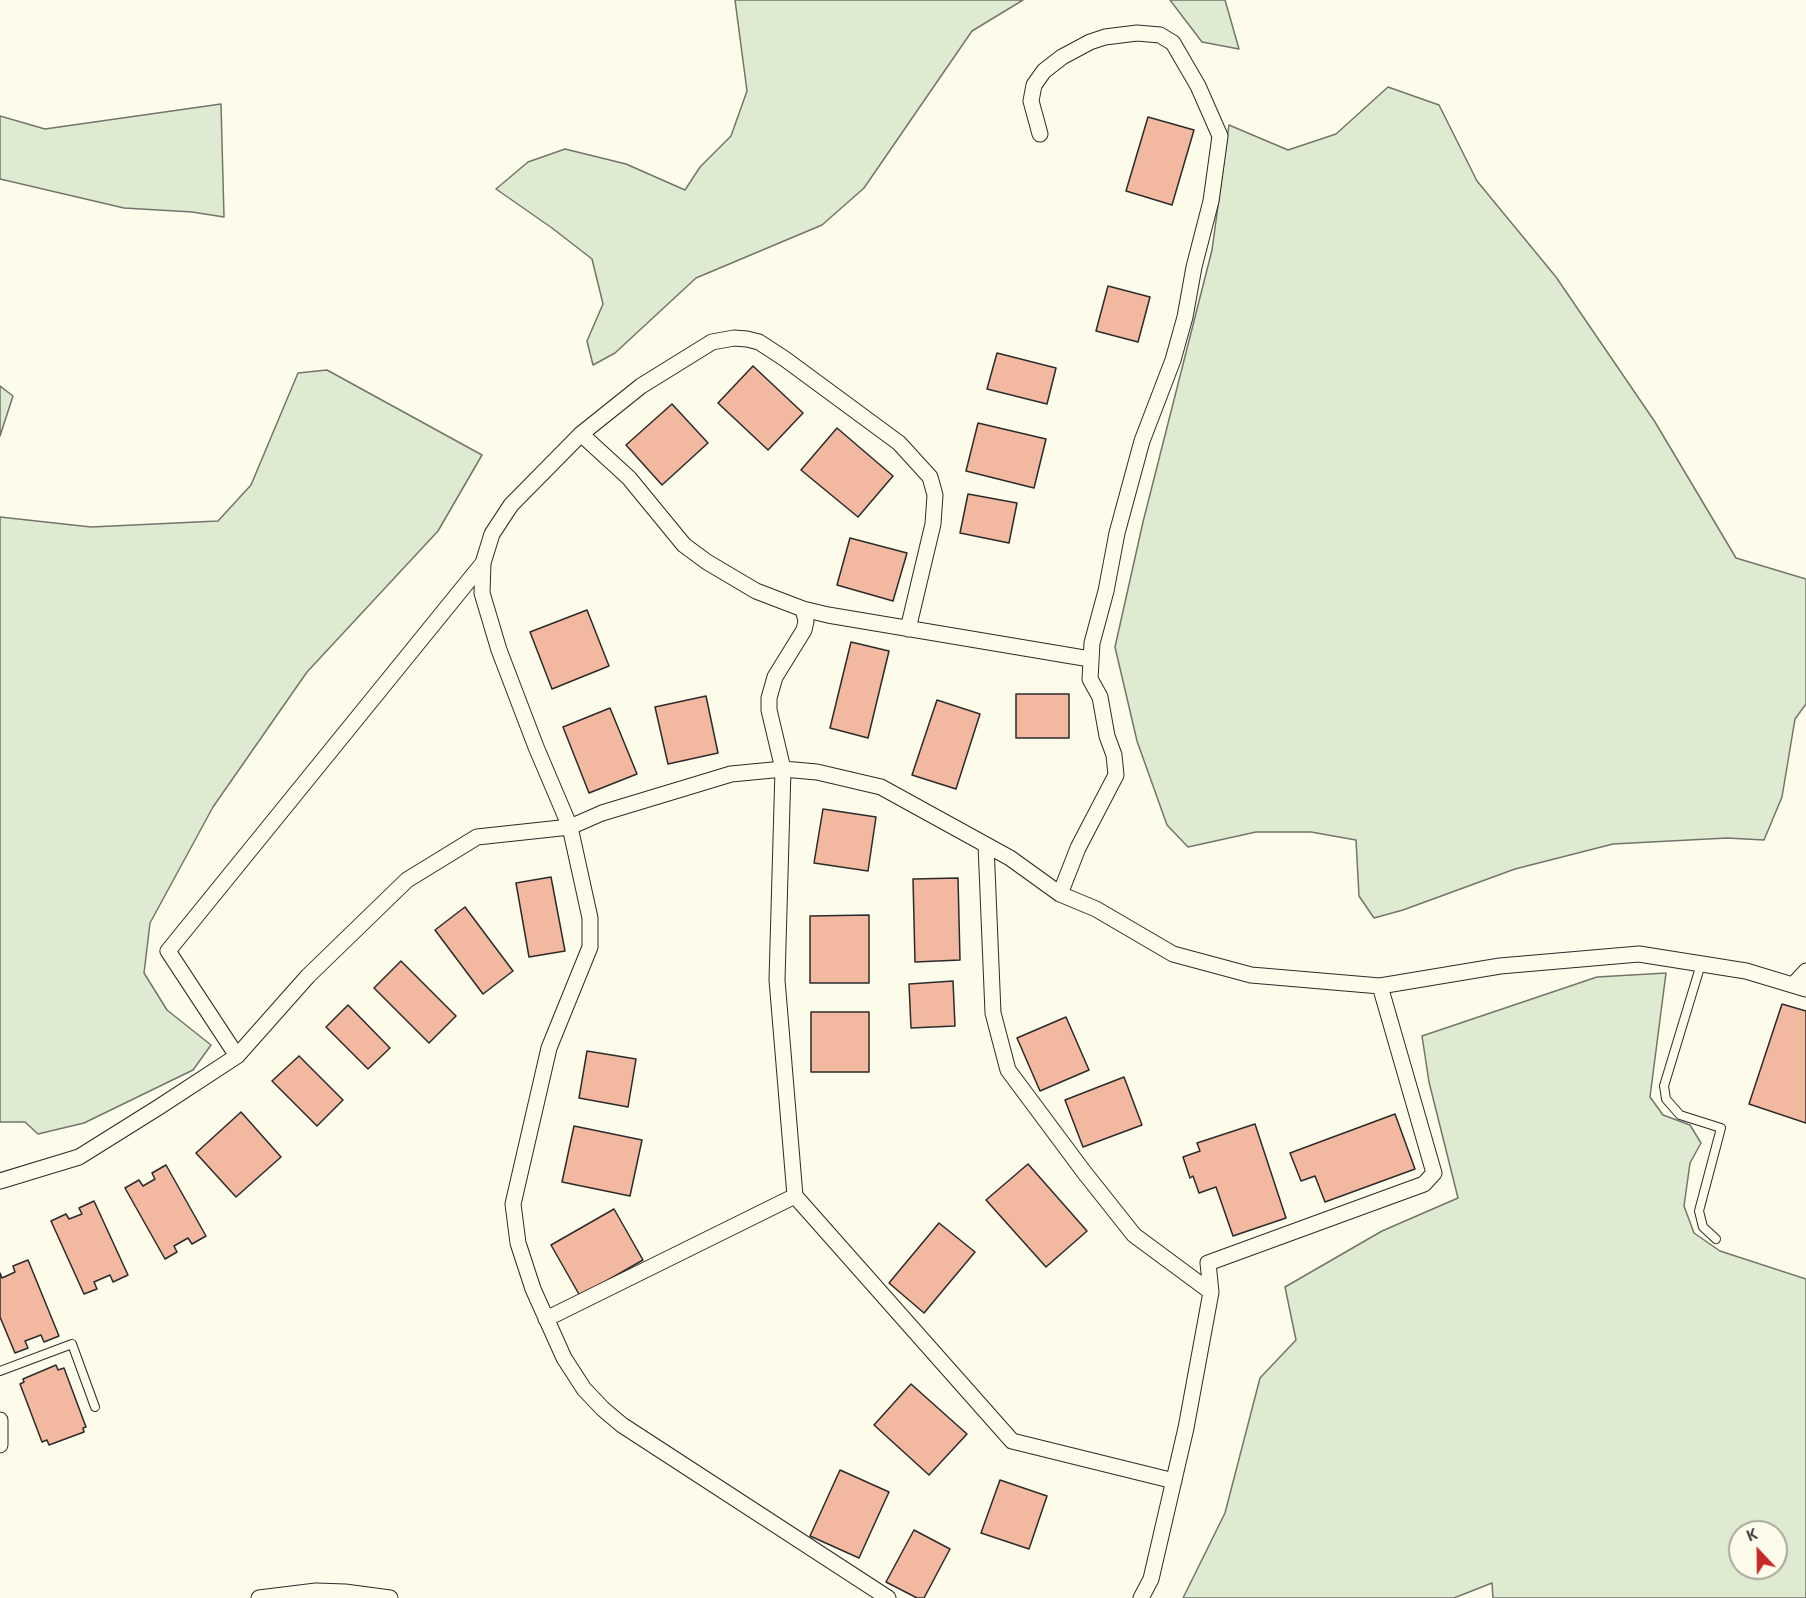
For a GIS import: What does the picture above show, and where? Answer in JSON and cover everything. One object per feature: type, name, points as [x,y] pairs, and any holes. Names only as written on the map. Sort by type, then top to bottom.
[{"type":"street","points":[[1040,134],[1031,101],[1034,85],[1044,71],[1062,57],[1090,42],[1105,37],[1137,33],[1160,35],[1173,43],[1198,86],[1220,136],[1211,201],[1194,267],[1185,317],[1173,360],[1142,441],[1117,533],[1101,612],[1095,627],[1090,659],[1090,679],[1100,697],[1107,736],[1114,755],[1116,775],[1078,848],[1060,894]]},
{"type":"street","points":[[888,1598],[622,1425],[584,1389],[564,1359],[532,1289],[518,1243],[513,1204],[549,1048],[590,947],[590,918],[570,827],[499,650],[482,593],[483,563],[492,534],[511,504],[580,434],[641,386],[712,342],[734,338],[759,342],[786,359],[899,443],[930,477],[934,495],[933,524],[908,629]]},
{"type":"street","points":[[580,434],[629,478],[684,545],[731,578],[756,591],[803,609],[1090,659]]},
{"type":"street","points":[[237,1056],[168,951],[483,563]]},
{"type":"street","points":[[803,609],[806,621],[804,630],[775,677],[769,698],[769,710],[783,769],[777,980],[795,1196],[1012,1441],[1174,1480]]},
{"type":"street","points":[[0,1181],[79,1157],[237,1056],[308,976],[406,880],[477,837],[570,827],[602,813],[731,774],[783,769],[817,771],[881,787],[1010,858],[1060,894],[1096,909],[1173,954],[1251,975],[1380,986],[1500,966],[1639,954],[1746,970],[1799,987],[1806,970]]},
{"type":"street","points":[[986,845],[993,1013],[1008,1070],[1134,1235],[1211,1292]]},
{"type":"street","points":[[1141,1598],[1151,1579],[1186,1428],[1211,1292],[1208,1263],[1424,1184],[1434,1173],[1380,986]]},
{"type":"street","points":[[546,1319],[795,1196]]},
{"type":"street","points":[[0,1420],[0,1445]]},
{"type":"street","points":[[259,1598],[316,1591],[390,1598]]},
{"type":"lane","points":[[1701,964],[1664,1086],[1666,1100],[1680,1115],[1721,1128],[1699,1211],[1703,1227],[1716,1239]]},
{"type":"lane","points":[[0,1371],[72,1344],[95,1407]]},
{"type":"green space","points":[[735,0],[1023,0],[972,31],[864,188],[822,225],[696,278],[615,353],[593,365],[587,341],[603,304],[592,259],[496,189],[528,162],[565,149],[626,164],[685,190],[700,167],[731,136],[747,91]]},
{"type":"green space","points":[[1170,0],[1225,0],[1239,49],[1202,42]]},
{"type":"green space","points":[[1388,87],[1439,105],[1477,181],[1556,277],[1655,422],[1736,558],[1806,579],[1806,704],[1795,719],[1782,797],[1764,840],[1727,838],[1613,844],[1515,869],[1403,910],[1374,918],[1359,896],[1356,840],[1311,832],[1256,832],[1188,847],[1167,825],[1137,741],[1115,647],[1143,522],[1212,250],[1229,125],[1288,150],[1336,134]]},
{"type":"green space","points":[[221,104],[224,217],[192,212],[124,208],[0,179],[0,116],[45,129]]},
{"type":"green space","points":[[327,370],[482,455],[438,531],[307,672],[213,807],[150,923],[144,973],[167,1010],[211,1045],[193,1070],[84,1123],[38,1134],[25,1122],[0,1122],[0,517],[91,527],[218,521],[251,485],[298,373]]},
{"type":"green space","points":[[0,386],[13,396],[0,436]]},
{"type":"green space","points":[[1666,973],[1650,1097],[1663,1115],[1690,1125],[1701,1143],[1690,1163],[1684,1206],[1694,1233],[1720,1251],[1806,1279],[1806,1598],[1493,1598],[1492,1583],[1454,1598],[1183,1598],[1225,1513],[1260,1378],[1296,1340],[1285,1287],[1382,1231],[1458,1198],[1429,1082],[1422,1036],[1597,977]]},
{"type":"building","points":[[1148,117],[1194,130],[1172,205],[1126,191]]},
{"type":"building","points":[[1108,286],[1150,297],[1138,342],[1096,331]]},
{"type":"building","points":[[997,353],[1056,368],[1047,404],[987,389]]},
{"type":"building","points":[[753,366],[803,413],[768,450],[718,403]]},
{"type":"building","points":[[672,404],[708,443],[662,485],[626,445]]},
{"type":"building","points":[[978,423],[1046,439],[1034,488],[966,471]]},
{"type":"building","points":[[837,428],[893,476],[858,517],[801,470]]},
{"type":"building","points":[[968,494],[1017,503],[1009,543],[960,533]]},
{"type":"building","points":[[850,538],[907,553],[893,601],[837,585]]},
{"type":"building","points":[[587,610],[609,666],[552,689],[530,632]]},
{"type":"building","points":[[851,642],[889,651],[868,738],[830,728]]},
{"type":"building","points":[[1016,694],[1069,694],[1069,738],[1016,738]]},
{"type":"building","points":[[706,696],[718,753],[668,764],[655,707]]},
{"type":"building","points":[[937,700],[980,714],[956,789],[912,775]]},
{"type":"building","points":[[610,708],[637,774],[589,793],[563,727]]},
{"type":"building","points":[[823,809],[876,817],[868,871],[814,863]]},
{"type":"building","points":[[551,877],[565,951],[529,957],[516,883]]},
{"type":"building","points":[[958,878],[960,960],[915,962],[913,879]]},
{"type":"building","points":[[465,907],[513,971],[483,994],[435,930]]},
{"type":"building","points":[[869,915],[869,983],[810,983],[810,916]]},
{"type":"building","points":[[401,961],[456,1016],[429,1043],[374,988]]},
{"type":"building","points":[[953,981],[955,1026],[911,1028],[909,984]]},
{"type":"building","points":[[1782,1004],[1806,1011],[1806,1123],[1749,1104]]},
{"type":"building","points":[[348,1005],[390,1048],[368,1069],[326,1027]]},
{"type":"building","points":[[811,1012],[869,1012],[869,1072],[811,1072]]},
{"type":"building","points":[[1066,1017],[1089,1070],[1040,1091],[1017,1038]]},
{"type":"building","points":[[587,1051],[636,1059],[628,1107],[579,1098]]},
{"type":"building","points":[[299,1056],[343,1100],[317,1126],[272,1081]]},
{"type":"building","points":[[1124,1077],[1142,1125],[1083,1147],[1065,1100]]},
{"type":"building","points":[[241,1112],[281,1157],[236,1197],[196,1153]]},
{"type":"building","points":[[1395,1114],[1415,1169],[1325,1202],[1315,1176],[1301,1181],[1290,1153]]},
{"type":"building","points":[[1255,1124],[1286,1218],[1233,1236],[1216,1187],[1199,1193],[1193,1176],[1190,1178],[1183,1157],[1200,1151],[1197,1143]]},
{"type":"building","points":[[574,1126],[642,1140],[630,1196],[562,1182]]},
{"type":"building","points":[[1028,1164],[1087,1231],[1046,1267],[986,1200]]},
{"type":"building","points":[[166,1165],[206,1236],[192,1244],[188,1238],[174,1246],[177,1252],[165,1259],[125,1188],[139,1180],[143,1186],[155,1179],[152,1173]]},
{"type":"building","points":[[94,1201],[128,1275],[113,1282],[110,1275],[94,1282],[97,1289],[84,1294],[51,1221],[66,1214],[69,1219],[82,1214],[79,1208]]},
{"type":"building","points":[[614,1209],[643,1260],[580,1296],[551,1245]]},
{"type":"building","points":[[939,1223],[975,1252],[924,1313],[889,1283]]},
{"type":"building","points":[[28,1260],[59,1336],[44,1342],[41,1335],[25,1341],[28,1348],[15,1353],[0,1317],[0,1273],[2,1278],[15,1272],[13,1266]]},
{"type":"building","points":[[56,1365],[58,1370],[64,1368],[86,1427],[83,1428],[84,1432],[49,1445],[47,1440],[42,1442],[20,1384],[24,1382],[23,1379]]},
{"type":"building","points":[[911,1384],[967,1434],[929,1475],[874,1425]]},
{"type":"building","points":[[840,1470],[889,1492],[859,1558],[810,1536]]},
{"type":"building","points":[[1000,1480],[1047,1496],[1029,1549],[981,1533]]},
{"type":"building","points":[[914,1530],[950,1549],[924,1598],[917,1598],[886,1582]]}]
